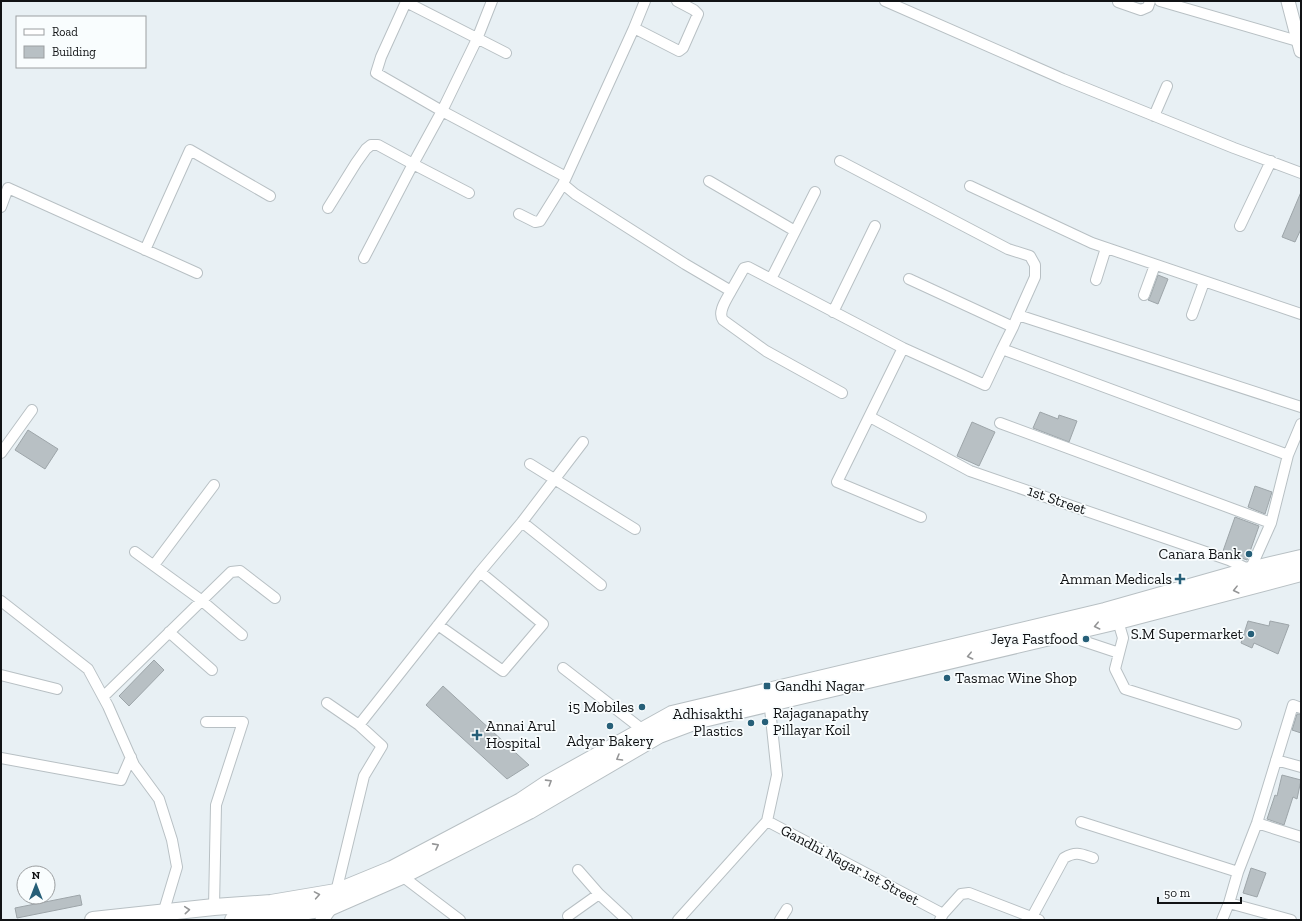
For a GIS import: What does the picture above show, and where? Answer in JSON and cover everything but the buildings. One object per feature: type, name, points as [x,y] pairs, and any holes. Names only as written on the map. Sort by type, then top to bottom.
[{"type":"main road","points":[[233,920],[326,914],[529,811],[659,735],[699,720],[768,697],[1105,611],[1250,570],[1301,558]]},
{"type":"main road","points":[[93,920],[163,916],[214,907],[272,903],[336,892],[392,869],[514,805],[548,783],[672,714],[768,697],[1063,634],[1301,573]]},
{"type":"street","points":[[506,54],[405,1],[381,57],[376,73],[564,181],[575,194],[684,264],[731,291]]},
{"type":"street","points":[[364,258],[442,111],[478,39],[492,1]]},
{"type":"street","points":[[519,214],[535,222],[540,221],[564,181],[645,1]]},
{"type":"street","points":[[634,28],[679,51],[682,48],[698,14],[694,10],[677,1]]},
{"type":"street","points":[[886,1],[1063,79],[1301,173]]},
{"type":"street","points":[[1118,2],[1141,10],[1148,7],[1150,1]]},
{"type":"street","points":[[1160,1],[1300,45]]},
{"type":"street","points":[[1288,1],[1300,45]]},
{"type":"street","points":[[1154,116],[1167,86]]},
{"type":"street","points":[[328,208],[356,163],[366,149],[371,145],[378,145],[469,192]]},
{"type":"street","points":[[145,250],[190,150],[270,196]]},
{"type":"street","points":[[840,161],[1008,249],[1030,256],[1035,266],[1035,277],[985,385],[902,348],[748,267],[744,268],[721,312],[721,317],[723,320],[766,351],[842,393]]},
{"type":"street","points":[[1240,226],[1271,161]]},
{"type":"street","points":[[710,181],[795,231]]},
{"type":"street","points":[[970,186],[1092,243],[1301,314]]},
{"type":"street","points":[[1,207],[8,188],[197,273]]},
{"type":"street","points":[[771,279],[815,192]]},
{"type":"street","points":[[833,312],[875,226]]},
{"type":"street","points":[[1096,280],[1106,248]]},
{"type":"street","points":[[1144,295],[1155,265]]},
{"type":"street","points":[[909,279],[1013,327]]},
{"type":"street","points":[[1192,314],[1204,282]]},
{"type":"street","points":[[1018,315],[1301,407]]},
{"type":"street","points":[[902,348],[870,417],[837,482],[921,517]]},
{"type":"street","points":[[1002,349],[1288,455]]},
{"type":"street","points":[[1,453],[32,410]]},
{"type":"street","name":"1st Street","points":[[870,417],[970,470],[1229,560],[1250,570]]},
{"type":"street","points":[[1000,423],[1271,523]]},
{"type":"street","points":[[1255,585],[1250,570],[1271,523],[1288,455],[1301,424]]},
{"type":"street","points":[[358,725],[480,572],[556,480],[583,442]]},
{"type":"street","points":[[530,464],[635,528]]},
{"type":"street","points":[[154,565],[214,485]]},
{"type":"street","points":[[522,522],[601,585]]},
{"type":"street","points":[[135,552],[201,600],[242,635]]},
{"type":"street","points":[[103,697],[225,576],[231,572],[240,571],[275,598]]},
{"type":"street","points":[[438,625],[503,671],[543,624],[480,572]]},
{"type":"street","points":[[1,601],[88,669],[103,697],[134,765],[159,798],[172,840],[177,867],[163,916]]},
{"type":"street","points":[[1118,621],[1123,638],[1115,669],[1125,689],[1236,724]]},
{"type":"street","points":[[169,632],[212,670]]},
{"type":"street","points":[[1063,634],[1119,653]]},
{"type":"street","points":[[563,668],[643,730]]},
{"type":"street","points":[[1,675],[57,689]]},
{"type":"street","points":[[678,920],[766,821],[777,776],[768,697]]},
{"type":"street","points":[[326,914],[336,892],[364,776],[382,746],[358,725],[327,703]]},
{"type":"street","points":[[1222,920],[1229,903],[1238,872],[1257,823],[1294,705],[1301,708]]},
{"type":"street","points":[[206,722],[243,722],[216,805],[214,907]]},
{"type":"street","points":[[1,758],[121,780],[131,757]]},
{"type":"street","points":[[1276,760],[1301,767]]},
{"type":"street","name":"Gandhi Nagar 1st Street","points":[[766,821],[942,917],[961,894],[969,893],[1020,916],[1035,918]]},
{"type":"street","points":[[1081,822],[1238,872]]},
{"type":"street","points":[[1257,823],[1301,837]]},
{"type":"street","points":[[1035,918],[1064,858],[1072,853],[1078,853],[1093,858]]},
{"type":"street","points":[[578,870],[627,920]]},
{"type":"street","points":[[402,876],[460,920]]},
{"type":"street","points":[[568,916],[600,894]]},
{"type":"street","points":[[1229,903],[1291,920]]},
{"type":"street","points":[[780,920],[787,909]]},
{"type":"place","name":"Canara Bank","points":[[1249,554]]},
{"type":"place","name":"Amman Medicals","points":[[1180,579]]},
{"type":"place","name":"S.M Supermarket","points":[[1251,634]]},
{"type":"place","name":"Jeya Fastfood","points":[[1086,639]]},
{"type":"place","name":"Tasmac Wine Shop","points":[[947,678]]},
{"type":"place","name":"Gandhi Nagar","points":[[767,686]]},
{"type":"place","name":"i5 Mobiles","points":[[642,707]]},
{"type":"place","name":"Rajaganapathy Pillayar Koil","points":[[765,722]]},
{"type":"place","name":"Adhisakthi Plastics","points":[[751,723]]},
{"type":"place","name":"Adyar Bakery","points":[[610,726]]},
{"type":"place","name":"Annai Arul Hospital","points":[[477,735]]}]
